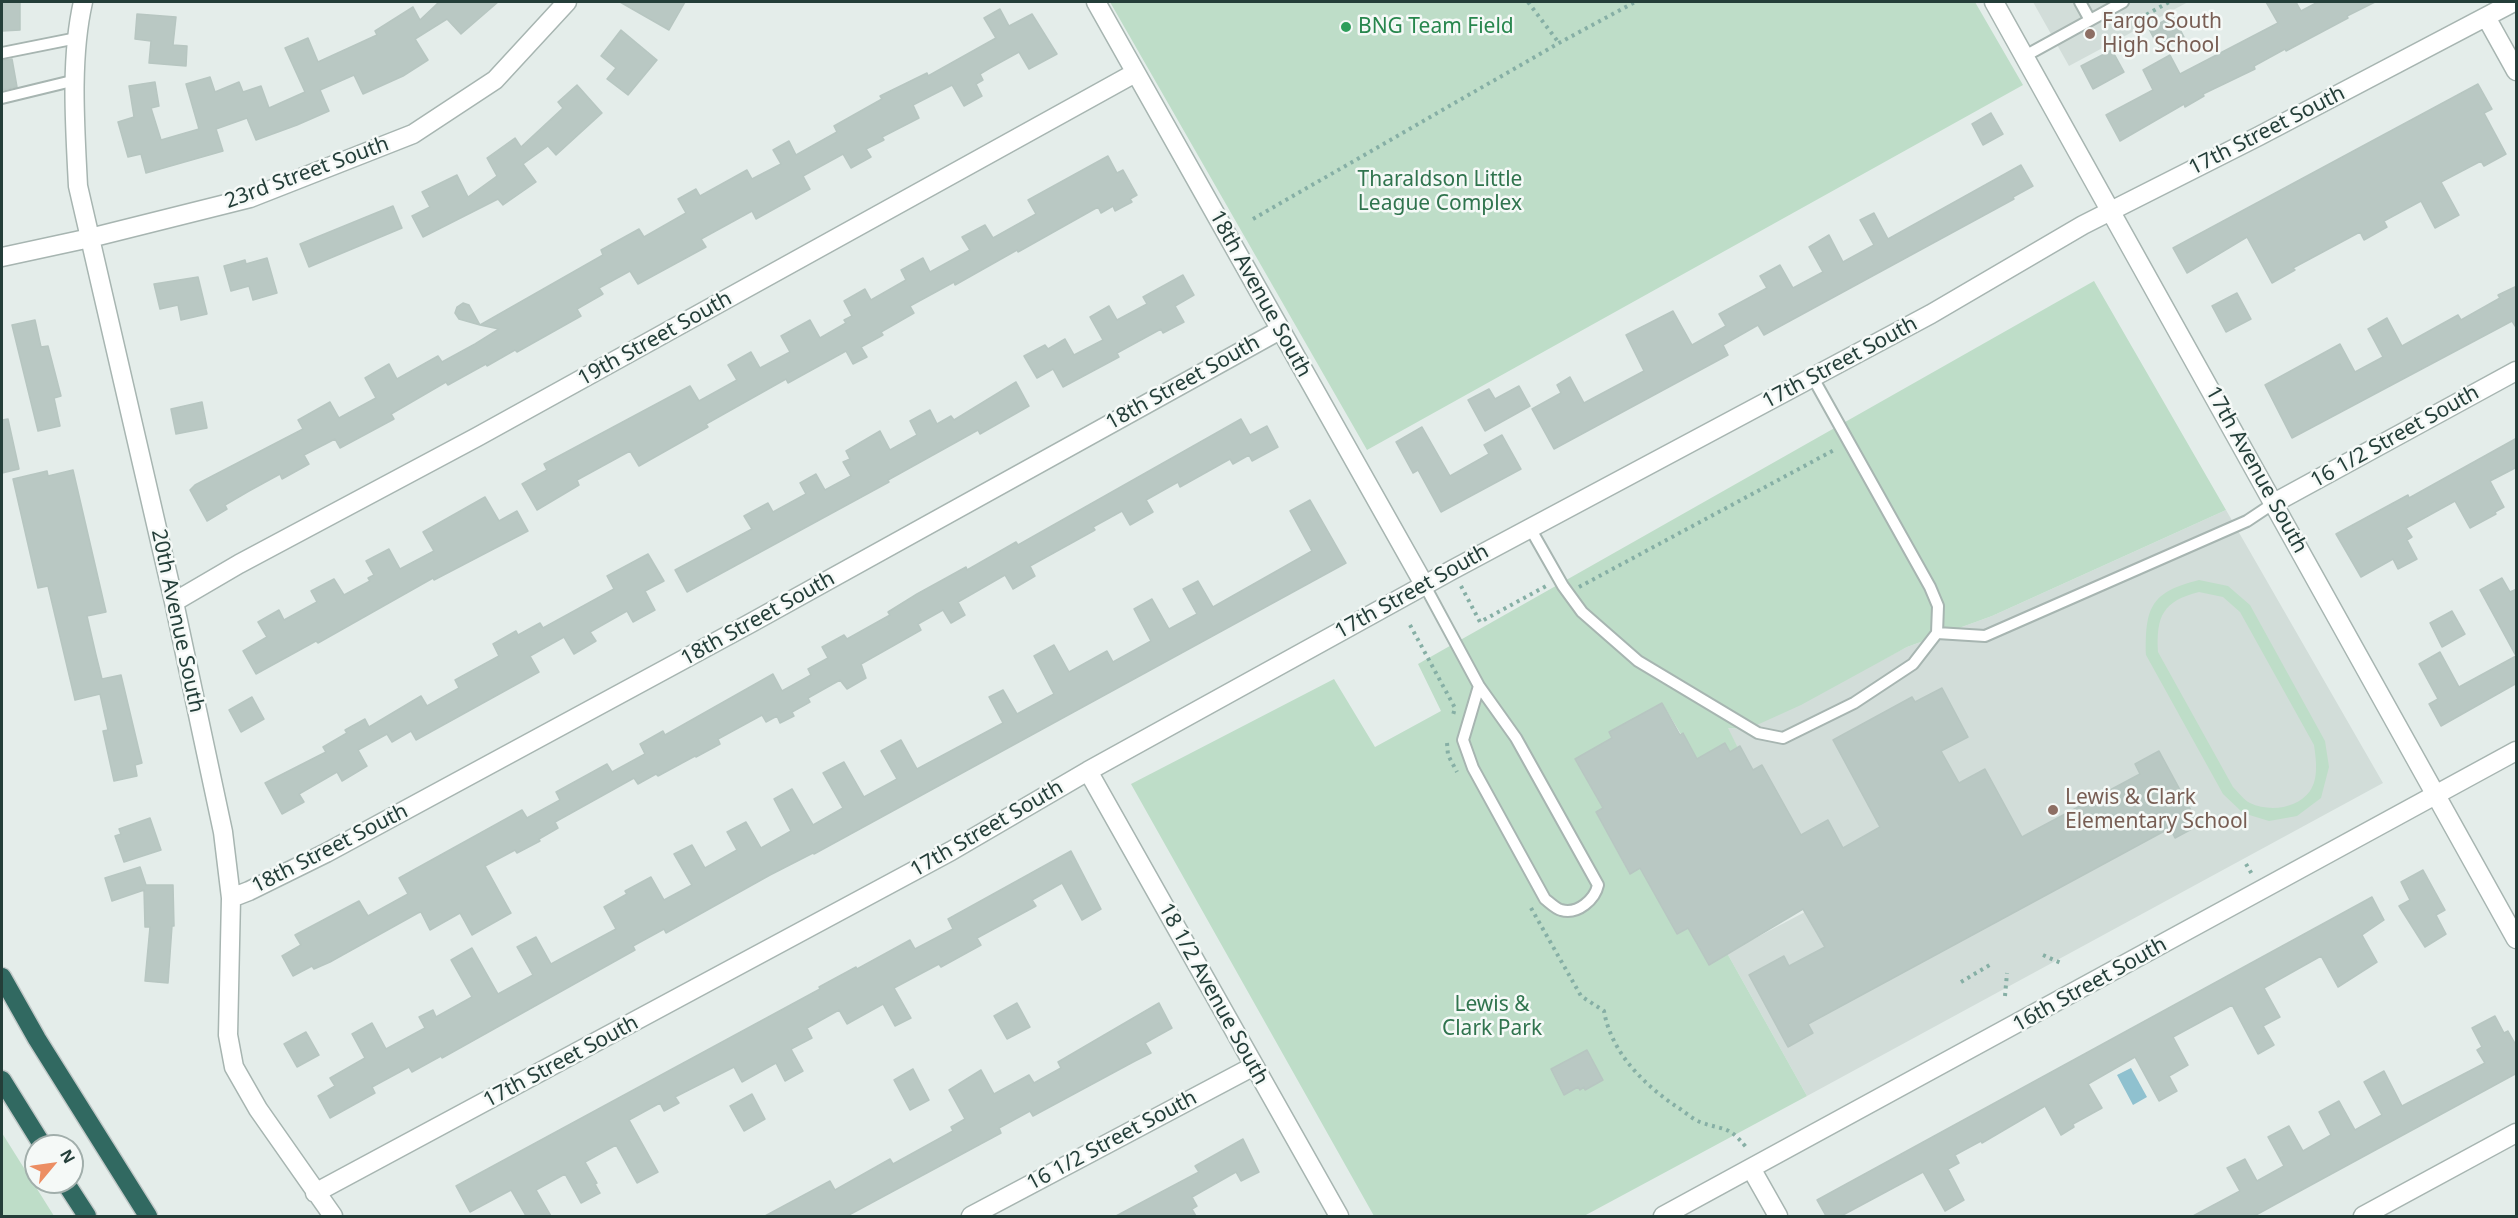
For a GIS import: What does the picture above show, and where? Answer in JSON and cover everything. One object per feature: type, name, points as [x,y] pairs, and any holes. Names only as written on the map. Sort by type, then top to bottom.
[{"type":"highway","points":[[2,977],[37,1039],[148,1216]]},
{"type":"highway","points":[[2,1080],[36,1134]]},
{"type":"highway","points":[[73,1194],[87,1216]]},
{"type":"street","name":"20th Avenue South","points":[[83,2],[77,38],[74,117],[78,186],[174,602],[223,832],[231,898],[228,1035],[234,1067],[258,1109],[333,1216]]},
{"type":"street","name":"23rd Street South","points":[[2,257],[90,238],[250,198],[412,134],[495,80],[567,2]]},
{"type":"street","name":"18th Avenue South","points":[[1096,2],[1425,586]]},
{"type":"street","name":"17th Avenue South","points":[[1994,2],[2517,939]]},
{"type":"street","name":"17th Street South","points":[[315,1193],[951,851],[1088,771],[1530,528],[1931,314],[2112,210],[2259,136],[2514,2]]},
{"type":"street","points":[[2486,17],[2517,71]]},
{"type":"street","name":"19th Street South","points":[[174,602],[239,564],[477,437],[1136,74]]},
{"type":"street","name":"18th Street South","points":[[231,898],[327,853],[738,630],[1280,330]]},
{"type":"street","name":"16 1/2 Street South","points":[[2274,503],[2517,371]]},
{"type":"street","name":"16th Street South","points":[[1663,1216],[1752,1170],[2517,751]]},
{"type":"street","name":"18 1/2 Avenue South","points":[[1088,771],[1339,1216]]},
{"type":"street","name":"16 1/2 Street South","points":[[971,1216],[1254,1066]]},
{"type":"street","points":[[2363,1216],[2517,1133]]},
{"type":"street","points":[[1752,1170],[1778,1216]]},
{"type":"lane","points":[[2080,2],[2090,20]]},
{"type":"lane","points":[[2025,56],[2122,2]]},
{"type":"lane","points":[[2,53],[77,38]]},
{"type":"lane","points":[[2,98],[76,80]]},
{"type":"lane","points":[[1530,528],[1563,586],[1582,612],[1638,661],[1758,733],[1783,738],[1854,704],[1913,664],[1937,633],[1938,606],[1930,587],[1813,378]]},
{"type":"lane","points":[[1937,633],[1985,636],[2247,520],[2274,503]]},
{"type":"lane","points":[[1425,586],[1479,686],[1498,716],[1516,738],[1598,885],[1596,895],[1584,905],[1573,910],[1561,910],[1545,899],[1473,768],[1463,740],[1479,686]]},
{"type":"path","points":[[1528,2],[1559,43]]},
{"type":"path","points":[[1254,219],[1559,43],[1635,2]]},
{"type":"path","points":[[1460,583],[1480,622],[1549,585],[1581,588],[1848,443]]},
{"type":"path","points":[[2246,864],[2254,880]]},
{"type":"path","points":[[2043,955],[2063,964]]},
{"type":"path","points":[[1961,982],[1993,963]]},
{"type":"path","points":[[2006,996],[2007,973]]},
{"type":"shaded area","name":"Fargo South High School","points":[[2033,2],[2188,2],[2069,66]]},
{"type":"shaded area","name":"Lewis & Clark Elementary School","points":[[2226,510],[2383,783],[1807,1096],[1727,953],[1822,903],[1727,728],[1748,729],[1907,647],[1992,616]]},
{"type":"green space","name":"Tharaldson Little League Complex","points":[[1110,2],[1975,2],[2023,85],[1367,450]]},
{"type":"green space","name":"Lewis & Clark Park","points":[[2094,281],[2226,510],[1992,616],[1907,647],[1801,705],[1748,729],[1728,728],[1738,748],[1699,764],[1662,703],[1609,732],[1615,743],[1599,746],[1575,759],[1603,808],[1596,812],[1629,873],[1640,868],[1677,934],[1692,926],[1695,941],[1709,965],[1727,953],[1807,1096],[1584,1216],[1374,1216],[1131,784],[1334,679],[1375,747],[1441,711],[1418,664]]},
{"type":"green space","points":[[2199,580],[2228,586],[2250,605],[2325,741],[2329,767],[2321,798],[2297,816],[2269,821],[2243,813],[2223,794],[2146,655],[2147,625],[2154,604],[2170,590]],"holes":[[[2199,592],[2223,597],[2240,612],[2314,745],[2316,768],[2313,786],[2298,802],[2290,805],[2274,808],[2258,806],[2248,802],[2233,787],[2158,652],[2158,629],[2164,612],[2170,605]]]},
{"type":"green space","points":[[2,1133],[24,1168],[24,1194],[40,1194],[54,1216],[2,1216]]},
{"type":"water","points":[[2131,1068],[2147,1097],[2133,1105],[2117,1075]]},
{"type":"building","points":[[2,2],[20,2],[20,30],[2,31]]},
{"type":"building","points":[[439,2],[498,2],[461,34],[447,19],[415,39],[428,60],[403,76],[363,94],[354,75],[320,90],[329,111],[297,125],[256,140],[247,118],[216,129],[223,151],[146,173],[141,154],[128,157],[118,122],[134,117],[129,86],[155,82],[159,106],[151,108],[161,140],[199,129],[186,84],[210,77],[215,92],[239,82],[243,92],[261,86],[269,108],[305,92],[285,48],[308,38],[318,62],[377,35],[375,31],[413,7],[420,20]]},
{"type":"building","points":[[620,2],[685,2],[669,30]]},
{"type":"building","points":[[2266,2],[2296,2],[2301,11],[2318,2],[2375,2],[2254,66],[2255,69],[2203,94],[2204,96],[2185,107],[2184,104],[2120,141],[2106,115],[2153,90],[2143,70],[2170,55],[2180,74],[2278,23]]},
{"type":"building","points":[[1000,9],[1009,26],[1032,14],[1057,54],[1029,69],[1019,52],[990,68],[980,74],[983,80],[976,84],[982,96],[964,106],[952,85],[913,105],[919,118],[882,137],[884,140],[866,149],[871,157],[851,168],[843,154],[803,176],[810,189],[756,219],[752,211],[701,239],[706,247],[638,284],[630,271],[599,288],[603,294],[577,309],[581,316],[517,352],[515,350],[448,385],[446,382],[391,414],[394,419],[340,448],[335,439],[304,455],[309,464],[282,479],[280,474],[249,491],[225,505],[227,509],[207,521],[190,490],[195,485],[303,429],[298,420],[330,402],[339,418],[376,398],[365,378],[389,364],[397,379],[438,356],[442,362],[475,344],[499,329],[480,325],[603,255],[601,250],[639,229],[644,237],[686,213],[678,199],[696,189],[700,196],[747,170],[752,179],[781,164],[773,150],[789,141],[796,155],[837,132],[834,126],[882,99],[880,96],[927,73],[928,76],[996,38],[984,18]]},
{"type":"building","points":[[137,14],[176,17],[173,45],[187,46],[186,66],[149,63],[151,41],[135,39]]},
{"type":"building","points":[[2173,16],[2184,37],[2160,50],[2149,29]]},
{"type":"building","points":[[621,30],[657,60],[628,95],[607,79],[616,68],[601,56]]},
{"type":"building","points":[[2112,50],[2124,72],[2093,89],[2081,66]]},
{"type":"building","points":[[12,59],[17,87],[2,90],[2,60]]},
{"type":"building","points":[[2478,84],[2492,109],[2484,113],[2506,154],[2484,166],[2481,161],[2441,182],[2459,215],[2435,228],[2421,201],[2384,221],[2387,227],[2364,240],[2360,232],[2293,268],[2295,270],[2272,283],[2247,237],[2187,273],[2173,248]]},
{"type":"building","points":[[577,85],[602,113],[556,155],[548,146],[523,164],[536,182],[503,205],[498,199],[423,237],[412,216],[430,207],[422,192],[457,175],[468,197],[497,176],[487,158],[515,138],[521,147],[563,108],[558,102]]},
{"type":"building","points":[[1991,113],[2003,134],[1983,145],[1972,124]]},
{"type":"building","points":[[1108,156],[1117,173],[1123,170],[1137,195],[1130,199],[1132,202],[1115,211],[1113,206],[1101,213],[1098,207],[1018,252],[1017,250],[955,285],[954,282],[910,306],[914,313],[881,332],[883,335],[861,347],[867,357],[853,364],[846,351],[788,383],[786,379],[706,424],[708,427],[639,466],[630,451],[577,480],[579,485],[537,510],[522,484],[547,470],[544,464],[690,386],[699,401],[737,380],[728,365],[751,352],[760,368],[790,352],[781,336],[810,320],[820,338],[846,323],[844,320],[852,316],[844,301],[865,289],[871,300],[906,280],[901,270],[923,258],[930,272],[970,250],[962,237],[985,225],[993,238],[1036,214],[1028,200]]},
{"type":"building","points":[[2021,165],[2033,186],[2013,197],[2014,199],[1764,335],[1758,325],[1723,345],[1728,355],[1554,449],[1532,409],[1561,393],[1557,385],[1570,377],[1584,403],[1644,371],[1626,335],[1673,311],[1692,345],[1726,326],[1719,314],[1767,288],[1760,276],[1780,265],[1793,288],[1823,272],[1809,247],[1829,235],[1843,262],[1874,245],[1860,220],[1874,213],[1888,239]]},
{"type":"building","points":[[393,206],[402,228],[309,267],[300,244]]},
{"type":"building","points":[[267,258],[277,293],[253,300],[249,286],[231,291],[224,266],[245,260],[246,264]]},
{"type":"building","points":[[1183,275],[1194,295],[1175,306],[1184,322],[1163,333],[1161,329],[1117,353],[1119,357],[1063,387],[1053,369],[1037,378],[1024,356],[1045,345],[1048,349],[1065,339],[1074,355],[1103,340],[1090,317],[1109,306],[1117,320],[1147,304],[1143,297]]},
{"type":"building","points":[[198,277],[207,314],[181,320],[178,305],[160,309],[154,284]]},
{"type":"building","points":[[2517,286],[2517,329],[2512,321],[2292,438],[2265,385],[2340,344],[2355,372],[2383,357],[2368,329],[2387,318],[2402,346],[2458,315],[2461,320],[2500,298],[2498,295]]},
{"type":"building","points":[[2237,293],[2251,319],[2226,332],[2212,306]]},
{"type":"building","points":[[463,303],[469,305],[480,325],[459,319],[455,313],[457,307]]},
{"type":"building","points":[[35,320],[41,347],[48,346],[61,396],[54,398],[60,426],[38,431],[12,325]]},
{"type":"building","points":[[1016,382],[1029,406],[980,434],[978,430],[888,480],[889,482],[687,592],[675,570],[752,529],[744,516],[768,503],[773,512],[806,494],[800,483],[816,474],[825,490],[851,476],[843,462],[850,459],[846,451],[880,431],[890,450],[917,435],[910,421],[930,410],[937,424],[951,416],[954,420]]},
{"type":"building","points":[[1519,386],[1530,406],[1485,431],[1468,400],[1489,389],[1495,399]]},
{"type":"building","points":[[202,402],[207,428],[176,434],[171,409]]},
{"type":"building","points":[[8,419],[19,469],[2,473],[2,420]]},
{"type":"building","points":[[1241,419],[1250,435],[1267,426],[1278,447],[1252,461],[1249,455],[1233,464],[1230,459],[1180,487],[1178,482],[1146,500],[1153,512],[1130,525],[1122,511],[1093,527],[1095,530],[1030,566],[1035,576],[1013,589],[1005,575],[958,602],[965,615],[951,623],[943,610],[918,624],[921,630],[861,664],[866,678],[847,689],[840,680],[808,698],[810,702],[792,712],[794,716],[780,723],[777,716],[766,722],[762,715],[718,739],[720,744],[658,776],[656,774],[638,784],[634,778],[555,822],[558,828],[539,839],[540,841],[517,853],[515,850],[485,866],[511,913],[472,935],[460,913],[430,930],[421,912],[330,962],[314,969],[312,966],[293,976],[282,956],[301,945],[295,935],[359,901],[368,916],[408,894],[399,878],[522,810],[527,818],[560,800],[556,792],[607,764],[612,772],[645,754],[640,744],[663,731],[665,735],[773,674],[782,691],[811,675],[808,669],[828,658],[822,647],[844,635],[847,639],[890,615],[888,612],[917,594],[966,567],[967,570],[1016,542],[1018,545]]},
{"type":"building","points":[[1422,427],[1450,476],[1489,454],[1484,445],[1502,435],[1521,469],[1441,512],[1418,470],[1413,473],[1396,442]]},
{"type":"building","points":[[2517,438],[2517,467],[2490,481],[2504,507],[2470,528],[2455,501],[2406,528],[2412,537],[2407,540],[2417,559],[2398,569],[2393,559],[2361,577],[2336,534],[2408,495],[2409,498]]},
{"type":"building","points":[[73,470],[106,612],[87,616],[96,655],[102,679],[121,675],[142,763],[135,765],[137,776],[114,781],[103,731],[108,730],[100,694],[75,700],[48,586],[38,588],[13,479],[47,471],[48,476]]},
{"type":"building","points":[[485,497],[499,521],[517,511],[528,531],[434,580],[433,578],[318,643],[316,641],[256,674],[243,651],[267,637],[258,622],[279,610],[284,620],[317,602],[311,591],[334,579],[344,595],[370,581],[368,578],[374,575],[366,561],[389,549],[400,569],[434,551],[423,532]]},
{"type":"building","points":[[1310,500],[1346,563],[814,854],[770,875],[666,933],[664,929],[633,946],[635,950],[442,1058],[441,1056],[412,1072],[409,1067],[372,1087],[375,1093],[330,1118],[318,1096],[335,1086],[330,1078],[365,1058],[352,1034],[372,1023],[386,1049],[425,1028],[419,1017],[433,1010],[436,1017],[472,997],[451,960],[472,948],[498,994],[533,975],[517,947],[536,937],[551,964],[616,929],[604,907],[627,894],[625,891],[651,877],[664,900],[692,885],[674,854],[692,845],[705,868],[737,850],[727,832],[746,822],[761,848],[791,831],[774,799],[792,789],[813,825],[843,808],[823,773],[844,762],[864,797],[897,779],[881,751],[901,740],[917,769],[1003,723],[989,697],[1003,690],[1017,714],[1054,694],[1034,656],[1054,645],[1069,672],[1107,651],[1113,662],[1151,641],[1134,609],[1152,599],[1169,629],[1197,614],[1183,589],[1198,581],[1213,607],[1312,551],[1290,511]]},
{"type":"building","points":[[648,554],[664,581],[645,591],[655,610],[633,622],[627,611],[590,632],[596,641],[574,654],[564,637],[530,656],[539,672],[416,740],[411,731],[392,742],[387,734],[358,750],[367,766],[342,781],[337,772],[299,794],[304,802],[282,814],[265,783],[326,752],[323,747],[347,733],[345,730],[365,719],[369,727],[421,696],[427,706],[459,688],[455,680],[499,656],[493,644],[516,631],[518,635],[540,623],[543,628],[614,589],[607,576]]},
{"type":"building","points":[[2502,578],[2510,592],[2517,589],[2517,683],[2441,726],[2429,704],[2438,699],[2419,664],[2440,652],[2459,687],[2516,656],[2480,590]]},
{"type":"building","points":[[2452,611],[2465,634],[2442,647],[2430,623]]},
{"type":"building","points":[[1942,688],[1968,737],[1941,751],[1959,783],[1985,769],[2022,837],[2140,774],[2135,764],[2159,751],[2199,825],[2175,838],[2170,828],[1808,1024],[1813,1033],[1788,1047],[1749,975],[1784,956],[1789,966],[1825,947],[1803,909],[1709,965],[1688,928],[1677,934],[1640,868],[1630,874],[1596,812],[1603,808],[1575,759],[1612,738],[1609,732],[1662,703],[1680,735],[1683,733],[1697,759],[1725,743],[1730,752],[1740,746],[1753,770],[1762,765],[1801,835],[1828,820],[1843,848],[1880,827],[1833,740],[1912,697],[1915,702]]},
{"type":"building","points":[[252,697],[264,719],[241,732],[229,710]]},
{"type":"building","points":[[150,818],[161,850],[124,862],[115,836],[121,834],[119,829]]},
{"type":"building","points":[[1071,851],[1101,909],[1082,920],[1062,883],[1032,900],[1036,906],[977,938],[981,945],[941,967],[939,964],[894,988],[911,1018],[895,1026],[883,1004],[847,1024],[839,1010],[807,1028],[812,1038],[791,1049],[803,1071],[785,1081],[776,1063],[742,1082],[734,1067],[675,1097],[679,1103],[664,1111],[660,1103],[629,1120],[658,1172],[637,1183],[616,1145],[585,1162],[600,1193],[581,1203],[565,1174],[536,1190],[551,1216],[526,1216],[511,1190],[470,1212],[456,1186],[820,989],[819,987],[856,967],[857,969],[910,940],[915,949],[953,929],[948,919]]},
{"type":"building","points":[[140,867],[146,885],[173,885],[174,926],[172,926],[168,983],[145,981],[150,927],[145,927],[144,890],[112,901],[105,878]]},
{"type":"building","points":[[2423,870],[2445,910],[2436,915],[2446,934],[2425,947],[2399,906],[2410,900],[2401,882]]},
{"type":"building","points":[[2372,897],[2384,920],[2362,935],[2377,962],[2338,987],[2321,956],[2264,988],[2280,1017],[2263,1026],[2274,1045],[2258,1054],[2232,1005],[2173,1037],[2188,1065],[2169,1076],[2177,1091],[2159,1101],[2135,1057],[2088,1084],[2102,1108],[2073,1124],[2074,1127],[2061,1135],[2045,1106],[1982,1143],[1981,1141],[1955,1155],[1959,1163],[1948,1169],[1964,1200],[1945,1211],[1923,1172],[1841,1216],[1826,1216],[1817,1200]]},
{"type":"building","points":[[1017,1003],[1030,1027],[1007,1039],[994,1016]]},
{"type":"building","points":[[1159,1003],[1172,1028],[1145,1043],[1151,1053],[1033,1116],[1030,1111],[999,1128],[1001,1133],[847,1216],[765,1216],[830,1181],[835,1190],[890,1159],[893,1164],[953,1131],[951,1127],[965,1119],[949,1090],[981,1070],[994,1094],[1029,1075],[1034,1083],[1061,1068],[1058,1062]]},
{"type":"building","points":[[2495,1016],[2504,1033],[2508,1031],[2517,1047],[2517,1073],[2254,1216],[2193,1216],[2240,1191],[2227,1168],[2245,1159],[2257,1181],[2284,1166],[2268,1137],[2289,1126],[2303,1151],[2331,1135],[2319,1112],[2339,1101],[2355,1130],[2382,1115],[2364,1082],[2384,1071],[2402,1106],[2485,1063],[2477,1050],[2482,1047],[2472,1028]]},
{"type":"building","points":[[306,1032],[319,1055],[297,1067],[284,1044]]},
{"type":"building","points":[[1587,1050],[1603,1080],[1585,1090],[1584,1087],[1580,1090],[1578,1087],[1564,1095],[1551,1069]]},
{"type":"building","points":[[913,1069],[929,1100],[910,1110],[894,1080]]},
{"type":"building","points":[[752,1094],[765,1119],[744,1131],[730,1106]]},
{"type":"building","points":[[1243,1139],[1259,1172],[1241,1181],[1236,1172],[1192,1197],[1197,1206],[1192,1209],[1196,1216],[1116,1216],[1199,1172],[1195,1166]]},
{"type":"place","name":"BNG Team Field","points":[[1346,27]]},
{"type":"place","name":"Fargo South High School","points":[[2090,34]]},
{"type":"place","name":"Lewis & Clark Elementary School","points":[[2053,810]]}]
